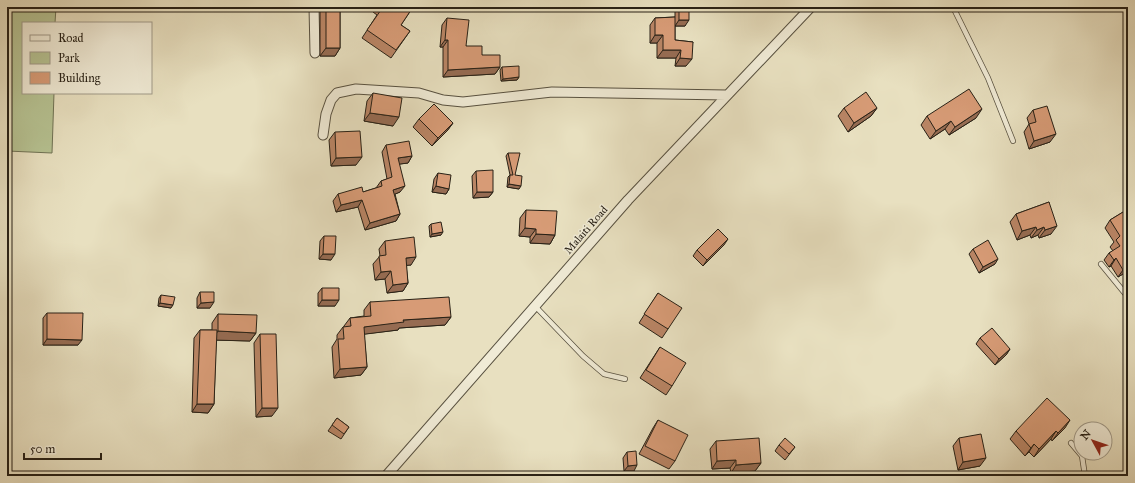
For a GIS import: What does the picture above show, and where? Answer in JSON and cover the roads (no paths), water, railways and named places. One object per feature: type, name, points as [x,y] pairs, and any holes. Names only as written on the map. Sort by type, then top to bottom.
[{"type":"street","points":[[314,7],[315,53]]},
{"type":"street","name":"Malaiti Road","points":[[386,476],[628,200],[811,7]]},
{"type":"street","points":[[323,135],[326,114],[331,100],[336,93],[356,89],[419,93],[443,100],[463,102],[552,92],[726,96]]},
{"type":"lane","points":[[953,7],[988,78],[1013,141]]},
{"type":"lane","points":[[1100,264],[1128,297]]},
{"type":"lane","points":[[535,306],[583,356],[604,374],[625,379]]},
{"type":"lane","points":[[1071,443],[1082,456],[1084,476]]}]
